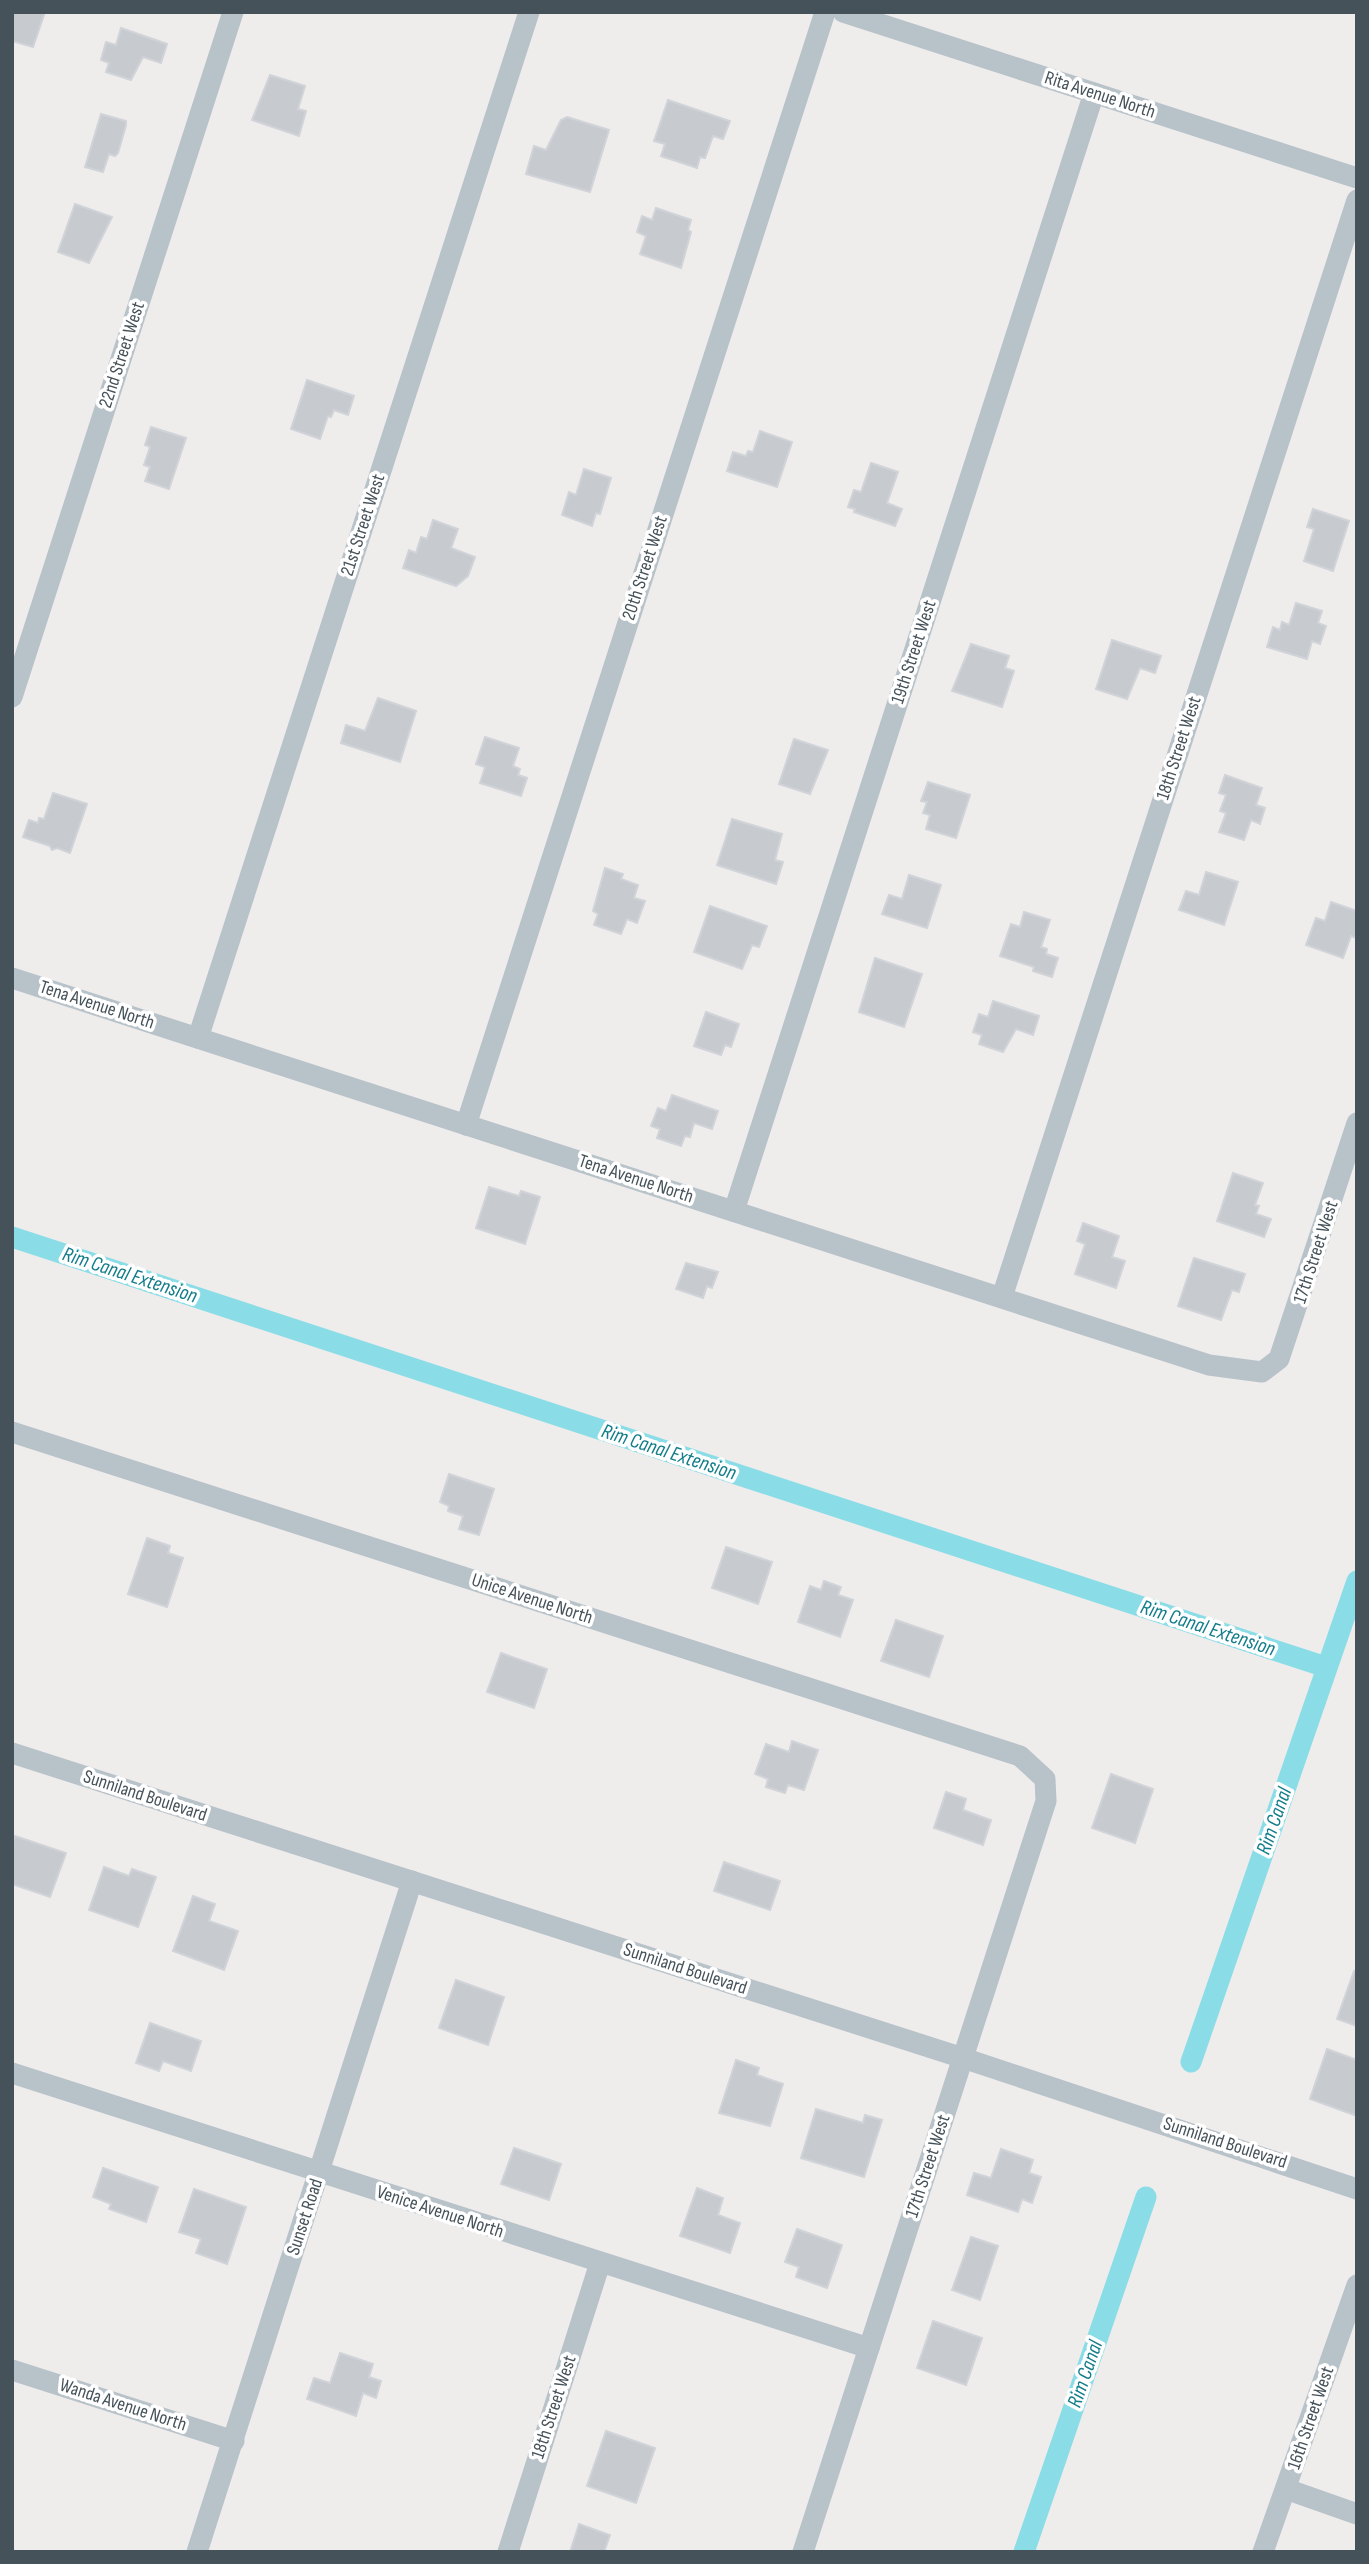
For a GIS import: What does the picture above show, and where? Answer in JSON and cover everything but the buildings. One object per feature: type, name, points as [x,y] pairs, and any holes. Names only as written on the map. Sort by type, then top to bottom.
[{"type":"street","name":"22nd Street West","points":[[12,697],[233,12]]},
{"type":"street","name":"21st Street West","points":[[198,1038],[529,12]]},
{"type":"street","name":"20th Street West","points":[[466,1125],[825,12]]},
{"type":"street","name":"Rita Avenue North","points":[[843,12],[1357,178]]},
{"type":"street","name":"19th Street West","points":[[734,1211],[1094,93]]},
{"type":"street","name":"18th Street West","points":[[1002,1297],[1357,200]]},
{"type":"street","name":"Tena Avenue North","points":[[12,978],[1209,1365],[1262,1372]]},
{"type":"street","name":"17th Street West","points":[[1262,1372],[1279,1359],[1357,1124]]},
{"type":"street","name":"Unice Avenue North","points":[[12,1432],[1020,1756],[1045,1779]]},
{"type":"street","name":"Sunniland Boulevard","points":[[12,1753],[963,2058],[1357,2189]]},
{"type":"street","name":"17th Street West","points":[[803,2552],[1046,1801],[1045,1779]]},
{"type":"street","name":"Sunset Road","points":[[197,2552],[412,1881]]},
{"type":"street","name":"Venice Avenue North","points":[[12,2073],[869,2348]]},
{"type":"street","name":"18th Street West","points":[[508,2552],[600,2263]]},
{"type":"street","name":"16th Street West","points":[[1264,2552],[1357,2285]]},
{"type":"street","name":"Wanda Avenue North","points":[[12,2370],[234,2441]]},
{"type":"street","points":[[1286,2489],[1357,2514]]},
{"type":"waterway","name":"Rim Canal Extension","points":[[12,1237],[1326,1667]]},
{"type":"waterway","name":"Rim Canal","points":[[1191,2062],[1357,1581]]},
{"type":"waterway","name":"Rim Canal","points":[[1024,2552],[1146,2197]]}]
